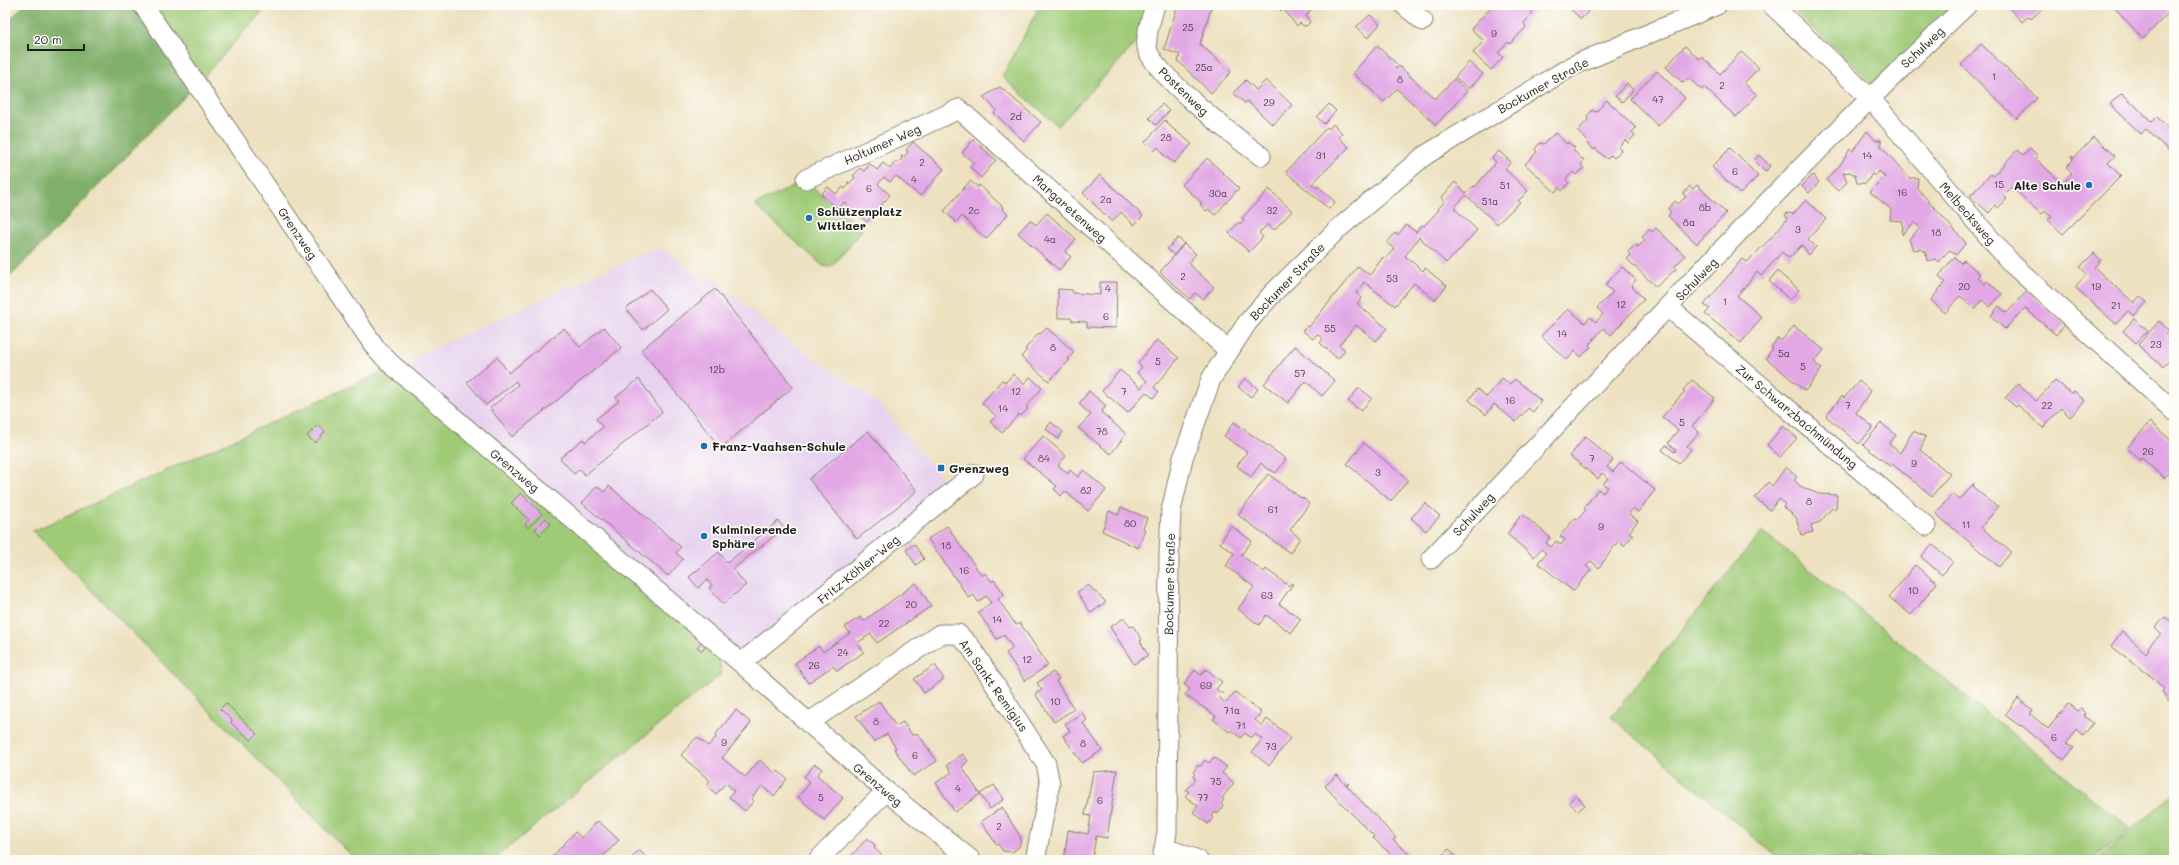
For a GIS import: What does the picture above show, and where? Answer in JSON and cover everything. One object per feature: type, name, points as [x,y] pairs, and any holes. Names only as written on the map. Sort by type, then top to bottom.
[{"type":"street","name":"Grenzweg","points":[[143,5],[377,350],[391,364],[741,663],[886,791],[971,860]]},
{"type":"street","name":"Postenweg","points":[[1155,5],[1147,47],[1151,58],[1172,81],[1225,130],[1261,156]]},
{"type":"street","points":[[1404,5],[1423,22]]},
{"type":"street","name":"Bockumer Straße","points":[[1164,854],[1167,832],[1169,553],[1171,511],[1184,458],[1211,379],[1228,350],[1273,293],[1338,229],[1424,156],[1572,66],[1718,5]]},
{"type":"street","name":"Melbecksweg","points":[[1772,5],[1870,98],[2012,264],[2174,411]]},
{"type":"street","name":"Schulweg","points":[[1431,559],[1668,307],[1870,98],[1967,5]]},
{"type":"street","name":"Margaretenweg","points":[[959,109],[1228,350]]},
{"type":"street","name":"Holtumer Weg","points":[[806,179],[959,109]]},
{"type":"street","name":"Zur Schwarzbachmündung","points":[[1668,307],[1926,526]]},
{"type":"street","name":"Fritz-Köhler-Weg","points":[[741,663],[974,474]]},
{"type":"street","name":"Am Sankt Remigius","points":[[808,723],[936,636],[940,634],[958,634],[970,646],[1046,764],[1050,784],[1035,860]]},
{"type":"street","points":[[818,860],[886,791]]},
{"type":"street","points":[[1164,854],[1198,860]]},
{"type":"shaded area","name":"Franz-Vaahsen-Schule","points":[[659,247],[707,283],[713,277],[767,325],[878,403],[950,488],[748,652],[737,652],[410,375],[416,356]]},
{"type":"green space","points":[[24,5],[139,5],[194,87],[5,282],[5,25]]},
{"type":"green space","points":[[147,5],[268,5],[199,82]]},
{"type":"green space","points":[[1040,5],[1149,5],[1138,41],[1058,126],[1002,77]]},
{"type":"green space","points":[[1791,5],[1968,5],[1874,85],[1793,9]]},
{"type":"green space","name":"Schützenplatz Wittlaer","points":[[806,181],[862,230],[831,267],[823,266],[756,206],[756,204]]},
{"type":"green space","points":[[391,368],[720,648],[720,675],[493,860],[356,860],[33,531]]},
{"type":"green space","points":[[1762,531],[2130,829],[2092,860],[1781,860],[1611,717]]},
{"type":"green space","points":[[2174,793],[2174,860],[2097,860]]},
{"type":"building","points":[[1178,5],[1212,5],[1200,44],[1231,72],[1211,93],[1178,61],[1180,55],[1164,49]]},
{"type":"building","points":[[1275,5],[1310,5],[1312,8],[1306,16],[1310,22],[1306,26],[1300,23],[1297,26],[1283,9],[1281,11]]},
{"type":"building","points":[[1493,5],[1524,5],[1533,13],[1524,23],[1526,27],[1510,44],[1508,42],[1498,53],[1503,57],[1491,70],[1473,53],[1484,41],[1471,29]]},
{"type":"building","points":[[1566,5],[1580,5],[1588,12],[1581,19]]},
{"type":"building","points":[[2006,5],[2046,5],[2031,19],[2029,16],[2022,22]]},
{"type":"building","points":[[2112,5],[2174,5],[2174,7],[2143,39]]},
{"type":"building","points":[[1370,15],[1380,24],[1368,38],[1356,27]]},
{"type":"building","points":[[1981,44],[2037,98],[2017,119],[1961,65]]},
{"type":"building","points":[[1377,46],[1397,64],[1394,67],[1396,69],[1399,66],[1435,99],[1454,79],[1467,91],[1436,125],[1397,89],[1384,102],[1353,73]]},
{"type":"building","points":[[1685,46],[1699,59],[1702,57],[1720,74],[1741,52],[1759,68],[1744,83],[1757,95],[1736,117],[1704,87],[1702,90],[1688,78],[1683,83],[1666,67]]},
{"type":"building","points":[[1469,62],[1483,74],[1469,89],[1455,77]]},
{"type":"building","points":[[1657,71],[1685,98],[1658,126],[1630,99]]},
{"type":"building","points":[[1246,80],[1256,90],[1266,80],[1292,105],[1273,125],[1247,101],[1245,103],[1233,93]]},
{"type":"building","points":[[1627,83],[1633,90],[1622,102],[1615,96]]},
{"type":"building","points":[[1000,87],[1041,122],[1024,141],[994,113],[997,110],[983,97]]},
{"type":"building","points":[[2122,93],[2152,122],[2157,117],[2174,133],[2174,156],[2146,129],[2141,134],[2110,104]]},
{"type":"building","points":[[1607,100],[1636,128],[1632,132],[1635,135],[1628,143],[1625,140],[1618,147],[1621,150],[1614,158],[1611,155],[1607,159],[1595,148],[1594,150],[1587,144],[1589,142],[1577,131],[1588,120],[1587,116],[1592,110],[1596,112]]},
{"type":"building","points":[[1162,104],[1169,111],[1156,125],[1149,118]]},
{"type":"building","points":[[1329,104],[1336,111],[1324,124],[1317,117]]},
{"type":"building","points":[[1165,120],[1171,127],[1192,144],[1174,163],[1162,154],[1163,153],[1158,147],[1154,151],[1145,142]]},
{"type":"building","points":[[1333,124],[1342,133],[1338,137],[1349,147],[1312,184],[1317,188],[1318,186],[1335,202],[1329,209],[1286,172],[1327,127],[1329,129]]},
{"type":"building","points":[[1867,131],[1875,140],[1881,140],[1881,146],[1909,178],[1918,178],[1917,188],[1966,243],[1956,255],[1949,250],[1939,262],[1936,259],[1927,261],[1926,252],[1921,249],[1913,250],[1909,239],[1920,228],[1914,222],[1902,235],[1903,221],[1890,220],[1891,209],[1870,192],[1885,177],[1879,171],[1875,176],[1872,174],[1866,183],[1857,183],[1855,175],[1850,172],[1843,173],[1847,182],[1838,191],[1826,180],[1840,165],[1850,149],[1853,151]]},
{"type":"building","points":[[1555,133],[1567,144],[1568,142],[1575,148],[1573,150],[1584,161],[1581,165],[1584,168],[1576,175],[1573,172],[1566,180],[1569,183],[1562,191],[1559,188],[1555,192],[1525,164],[1537,152],[1535,149],[1540,143],[1544,144]]},
{"type":"building","points":[[2094,137],[2115,156],[2108,163],[2121,176],[2063,234],[2048,220],[2052,216],[2046,211],[2041,214],[2012,187],[2003,196],[2007,199],[1998,208],[1995,205],[1989,213],[1970,196],[1991,174],[1993,176],[2017,150],[2023,155],[2030,148],[2038,156],[2035,158],[2065,186],[2064,182],[2072,174],[2066,167],[2073,160],[2071,156],[2074,158]]},
{"type":"building","points":[[973,140],[996,160],[981,178],[970,167],[974,163],[962,153]]},
{"type":"building","points":[[913,142],[944,169],[920,196],[896,176],[890,182],[884,177],[878,184],[890,195],[867,222],[844,202],[838,209],[821,194],[828,187],[836,194],[843,187],[845,189],[849,184],[847,182],[850,183],[855,178],[853,176],[860,168],[864,171],[870,164],[877,170],[883,163],[890,169],[896,161],[898,163],[902,158],[901,156],[904,157],[908,152],[906,150]]},
{"type":"building","points":[[1730,148],[1758,176],[1740,194],[1712,167]]},
{"type":"building","points":[[1499,151],[1511,162],[1505,169],[1528,191],[1518,201],[1520,202],[1497,224],[1466,195],[1454,208],[1477,230],[1457,253],[1446,263],[1419,237],[1405,256],[1423,271],[1425,268],[1447,286],[1435,300],[1414,283],[1395,306],[1364,282],[1356,293],[1362,298],[1357,304],[1387,328],[1376,341],[1356,325],[1339,345],[1345,350],[1338,359],[1320,343],[1323,339],[1317,334],[1313,339],[1304,332],[1303,330],[1307,326],[1309,327],[1358,266],[1370,275],[1383,257],[1385,259],[1394,249],[1387,243],[1395,233],[1398,235],[1406,225],[1416,232],[1422,225],[1424,226],[1439,210],[1438,209],[1445,201],[1441,198],[1455,182],[1466,193],[1474,186],[1475,187],[1496,162],[1492,158]]},
{"type":"building","points":[[1759,155],[1770,166],[1765,172],[1754,161]]},
{"type":"building","points":[[1207,158],[1239,188],[1215,215],[1208,209],[1206,211],[1200,204],[1202,203],[1182,185]]},
{"type":"building","points":[[1100,175],[1143,216],[1134,225],[1121,212],[1112,222],[1083,193]]},
{"type":"building","points":[[1813,175],[1819,182],[1809,193],[1802,186]]},
{"type":"building","points":[[970,181],[978,187],[979,185],[1003,207],[1002,209],[1008,214],[986,239],[962,216],[956,222],[944,211]]},
{"type":"building","points":[[1697,185],[1726,213],[1697,244],[1668,216],[1671,212],[1668,209],[1675,201],[1678,204],[1686,197],[1683,194],[1690,186],[1693,189]]},
{"type":"building","points":[[1269,189],[1292,211],[1274,230],[1268,224],[1259,233],[1263,237],[1249,252],[1229,233],[1239,222],[1241,224],[1244,220],[1242,218]]},
{"type":"building","points":[[1806,200],[1826,219],[1808,239],[1816,247],[1809,255],[1802,245],[1789,258],[1782,252],[1761,276],[1757,272],[1737,296],[1762,317],[1741,343],[1705,314],[1710,309],[1704,305],[1742,259],[1747,262],[1787,219],[1785,215],[1787,213],[1793,214]]},
{"type":"building","points":[[1047,213],[1076,239],[1065,252],[1071,257],[1059,270],[1018,233],[1030,220],[1036,225]]},
{"type":"building","points":[[1656,228],[1685,256],[1674,267],[1676,269],[1656,287],[1627,259],[1631,255],[1628,252],[1635,245],[1638,247],[1645,240],[1642,237],[1649,229],[1652,232]]},
{"type":"building","points":[[1178,238],[1184,243],[1174,255],[1167,249]]},
{"type":"building","points":[[1184,244],[1196,254],[1188,263],[1214,287],[1203,299],[1195,293],[1190,299],[1160,272]]},
{"type":"building","points":[[2094,253],[2101,260],[2094,267],[2134,303],[2140,296],[2147,302],[2134,316],[2128,311],[2116,324],[2075,287],[2087,274],[2080,267]]},
{"type":"building","points":[[1954,257],[1961,263],[1964,260],[1980,274],[1977,277],[1985,284],[1987,281],[2002,294],[1990,307],[1982,300],[1975,309],[1960,296],[1945,313],[1931,300],[1945,282],[1939,276]]},
{"type":"building","points":[[1622,267],[1636,280],[1631,286],[1644,299],[1611,335],[1603,328],[1589,345],[1591,347],[1581,357],[1575,351],[1567,360],[1541,336],[1568,309],[1585,323],[1590,317],[1596,322],[1603,314],[1597,308],[1613,292],[1605,285]]},
{"type":"building","points":[[1777,271],[1799,290],[1790,300],[1769,281]]},
{"type":"building","points":[[1100,282],[1117,282],[1116,328],[1087,327],[1087,322],[1072,321],[1071,318],[1058,318],[1058,289],[1072,290],[1073,293],[1100,295]]},
{"type":"building","points":[[650,289],[667,309],[643,330],[626,309]]},
{"type":"building","points":[[715,289],[793,387],[721,448],[641,350]]},
{"type":"building","points":[[2027,291],[2065,325],[2056,335],[2025,308],[2005,329],[1991,316],[1999,306],[2007,313]]},
{"type":"building","points":[[2134,319],[2148,331],[2136,343],[2123,331]]},
{"type":"building","points":[[2159,321],[2170,331],[2165,336],[2174,344],[2174,355],[2163,367],[2138,345]]},
{"type":"building","points":[[1794,326],[1824,350],[1814,362],[1822,369],[1805,391],[1766,358],[1773,348],[1771,347],[1778,338],[1781,341]]},
{"type":"building","points":[[604,327],[621,348],[512,437],[490,408],[518,385],[516,381],[486,405],[467,382],[497,357],[509,373],[564,328],[580,347]]},
{"type":"building","points":[[1047,328],[1074,352],[1068,359],[1070,360],[1049,381],[1021,357],[1027,350],[1025,349],[1039,333],[1040,334]]},
{"type":"building","points":[[1157,340],[1179,358],[1154,387],[1159,392],[1153,398],[1146,392],[1128,413],[1102,391],[1120,370],[1141,388],[1147,381],[1137,373],[1142,367],[1138,363]]},
{"type":"building","points":[[1295,346],[1335,381],[1322,396],[1306,381],[1288,403],[1264,384]]},
{"type":"building","points":[[1013,374],[1024,384],[1030,377],[1042,388],[1026,407],[1028,409],[1021,416],[1019,414],[1002,433],[990,422],[996,416],[982,403],[1002,380],[1006,382]]},
{"type":"building","points":[[1245,378],[1258,389],[1251,397],[1238,387]]},
{"type":"building","points":[[1502,378],[1510,384],[1515,379],[1541,401],[1533,412],[1528,408],[1516,422],[1494,404],[1486,415],[1469,400],[1477,389],[1487,397]]},
{"type":"building","points":[[639,379],[662,412],[585,475],[580,469],[574,474],[560,458],[583,439],[585,442],[603,427],[596,419],[619,401],[616,397]]},
{"type":"building","points":[[1692,380],[1715,398],[1692,426],[1699,432],[1687,446],[1691,450],[1679,463],[1662,450],[1666,445],[1674,452],[1676,450],[1668,443],[1678,430],[1662,417],[1685,391],[1683,390]]},
{"type":"building","points":[[2055,380],[2072,394],[2074,391],[2085,401],[2070,417],[2061,408],[2043,428],[2018,405],[2016,407],[2005,398],[2018,384],[2036,401]]},
{"type":"building","points":[[1859,381],[1870,391],[1856,413],[1873,427],[1859,444],[1826,416],[1842,396],[1844,398]]},
{"type":"building","points":[[1359,388],[1372,398],[1361,411],[1348,401]]},
{"type":"building","points":[[1089,391],[1106,406],[1101,412],[1126,434],[1111,454],[1078,428],[1091,415],[1079,404]]},
{"type":"building","points":[[1051,422],[1063,432],[1058,439],[1046,429]]},
{"type":"building","points":[[1234,422],[1286,459],[1276,473],[1269,469],[1268,470],[1261,463],[1251,477],[1237,466],[1247,452],[1224,436]]},
{"type":"building","points":[[2150,422],[2174,443],[2174,466],[2164,478],[2142,458],[2140,460],[2127,448]]},
{"type":"building","points":[[1881,423],[1896,435],[1889,444],[1900,453],[1913,431],[1926,437],[1920,450],[1950,474],[1932,496],[1892,464],[1890,466],[1863,445]]},
{"type":"building","points":[[318,425],[325,432],[315,443],[307,436]]},
{"type":"building","points":[[1783,426],[1797,438],[1780,457],[1767,445]]},
{"type":"building","points":[[868,431],[917,491],[857,539],[809,479]]},
{"type":"building","points":[[1043,436],[1066,456],[1058,465],[1068,474],[1070,470],[1078,477],[1084,470],[1106,490],[1088,511],[1065,491],[1061,496],[1054,489],[1057,486],[1023,459]]},
{"type":"building","points":[[1585,437],[1613,460],[1607,467],[1613,472],[1621,462],[1655,490],[1638,512],[1633,508],[1629,514],[1638,521],[1629,532],[1633,535],[1624,546],[1618,541],[1599,568],[1591,561],[1586,566],[1591,570],[1573,591],[1538,563],[1546,553],[1541,549],[1534,557],[1507,534],[1522,514],[1550,537],[1546,543],[1551,547],[1556,541],[1561,545],[1565,540],[1560,536],[1575,518],[1578,519],[1586,510],[1584,508],[1598,489],[1603,493],[1608,487],[1603,484],[1608,478],[1602,473],[1598,479],[1570,456]]},
{"type":"building","points":[[1364,443],[1408,480],[1391,501],[1347,464]]},
{"type":"building","points":[[1786,467],[1797,477],[1794,480],[1800,486],[1818,494],[1837,495],[1836,508],[1831,509],[1820,522],[1811,525],[1813,532],[1801,535],[1796,517],[1783,507],[1785,504],[1779,499],[1770,510],[1755,498],[1768,482],[1772,486]]},
{"type":"building","points":[[1268,474],[1301,498],[1302,497],[1309,504],[1290,530],[1300,538],[1290,553],[1238,515]]},
{"type":"building","points":[[1974,483],[1973,487],[1996,506],[1999,506],[1981,527],[2011,552],[1999,567],[1936,514],[1952,494],[1960,500]]},
{"type":"building","points":[[597,486],[604,492],[609,486],[681,547],[676,553],[683,559],[668,576],[582,503]]},
{"type":"building","points":[[521,493],[542,514],[528,528],[525,524],[529,520],[511,503]]},
{"type":"building","points":[[1425,503],[1440,516],[1426,531],[1411,518]]},
{"type":"building","points":[[1121,507],[1147,518],[1143,529],[1145,530],[1138,548],[1102,531],[1109,511],[1118,515]]},
{"type":"building","points":[[546,518],[551,524],[540,535],[535,529]]},
{"type":"building","points":[[778,521],[784,528],[733,569],[746,585],[723,604],[709,588],[712,586],[707,580],[698,588],[689,577],[719,552],[727,563]]},
{"type":"building","points":[[947,526],[982,576],[985,573],[992,582],[994,580],[1004,594],[998,599],[1016,625],[1020,623],[1048,665],[1025,681],[1006,653],[1013,648],[1004,635],[997,639],[978,612],[991,603],[986,596],[978,602],[974,595],[969,598],[928,539]]},
{"type":"building","points":[[1231,526],[1252,541],[1241,555],[1264,572],[1266,569],[1289,586],[1291,583],[1293,584],[1279,604],[1301,619],[1291,633],[1266,615],[1259,625],[1238,609],[1254,587],[1226,566],[1234,553],[1220,543]]},
{"type":"building","points":[[914,544],[924,559],[916,565],[906,550]]},
{"type":"building","points":[[1932,544],[1953,562],[1942,575],[1921,557]]},
{"type":"building","points":[[1915,565],[1937,583],[1911,615],[1889,597]]},
{"type":"building","points":[[916,583],[931,606],[877,643],[871,634],[857,643],[864,652],[837,671],[833,666],[808,683],[795,663],[819,646],[823,652],[850,633],[845,627],[860,617],[864,621]]},
{"type":"building","points":[[1088,585],[1106,602],[1091,613],[1077,592]]},
{"type":"building","points":[[2165,617],[2174,624],[2174,697],[2168,700],[2162,691],[2164,689],[2151,676],[2111,646],[2122,631],[2146,653],[2149,649],[2148,647],[2161,634],[2155,628]]},
{"type":"building","points":[[1124,618],[1130,627],[1133,626],[1142,640],[1140,641],[1148,655],[1134,664],[1110,627]]},
{"type":"building","points":[[702,641],[707,645],[702,651],[697,647]]},
{"type":"building","points":[[935,665],[944,679],[924,693],[914,679]]},
{"type":"building","points":[[1206,669],[1222,682],[1216,689],[1223,694],[1219,698],[1226,703],[1235,692],[1261,712],[1255,720],[1262,726],[1267,719],[1291,737],[1269,766],[1252,752],[1262,739],[1255,734],[1251,738],[1245,733],[1241,738],[1231,730],[1229,732],[1213,719],[1216,716],[1185,695],[1190,689],[1184,684],[1195,670],[1201,675]]},
{"type":"building","points":[[1053,672],[1059,679],[1056,681],[1074,709],[1054,722],[1035,694],[1042,690],[1037,683]]},
{"type":"building","points":[[2018,698],[2033,710],[2030,714],[2048,729],[2068,704],[2078,711],[2081,709],[2086,714],[2084,716],[2093,723],[2083,736],[2077,730],[2067,743],[2074,748],[2064,760],[2021,725],[2020,726],[2005,715]]},
{"type":"building","points":[[879,701],[896,726],[903,722],[913,736],[917,733],[937,761],[913,776],[894,749],[896,748],[887,734],[874,742],[856,716]]},
{"type":"building","points":[[226,703],[257,734],[251,740],[231,723],[232,720],[220,709]]},
{"type":"building","points":[[736,710],[751,723],[722,758],[745,777],[760,760],[776,774],[778,771],[787,779],[774,796],[762,786],[751,799],[754,801],[745,811],[729,797],[734,791],[726,783],[716,794],[706,785],[710,781],[681,755],[697,737],[708,746],[716,737],[715,735]]},
{"type":"building","points":[[1082,713],[1087,720],[1083,723],[1102,750],[1082,763],[1063,736],[1070,731],[1065,724]]},
{"type":"building","points":[[963,754],[968,761],[962,767],[980,794],[955,812],[936,783],[952,772],[947,765]]},
{"type":"building","points":[[1214,757],[1227,767],[1222,773],[1234,783],[1222,798],[1224,800],[1221,804],[1223,806],[1217,814],[1215,812],[1211,816],[1213,818],[1208,824],[1193,812],[1198,806],[1185,796],[1189,792],[1186,790],[1196,779],[1193,777],[1195,774],[1193,772],[1198,765],[1200,767],[1205,760],[1209,763]]},
{"type":"building","points":[[815,764],[822,769],[817,775],[843,798],[824,820],[798,797],[810,783],[804,777]]},
{"type":"building","points":[[1117,770],[1107,838],[1096,836],[1092,860],[1064,860],[1068,830],[1088,834],[1091,816],[1085,815],[1093,772]]},
{"type":"building","points":[[1337,775],[1346,785],[1349,783],[1347,786],[1396,838],[1393,840],[1416,860],[1395,860],[1395,858],[1373,838],[1374,836],[1325,786]]},
{"type":"building","points":[[994,785],[1004,799],[990,809],[980,794]]},
{"type":"building","points":[[1576,795],[1585,805],[1578,811],[1569,802]]},
{"type":"building","points":[[1002,807],[1021,838],[1019,847],[1012,852],[1003,851],[981,822]]},
{"type":"building","points":[[598,821],[619,840],[600,860],[585,860],[582,858],[580,860],[555,860],[552,857],[575,832],[582,838]]},
{"type":"building","points":[[867,838],[875,845],[874,848],[887,860],[848,860]]},
{"type":"building","points":[[1449,849],[1458,859],[1457,860],[1447,860],[1442,855]]},
{"type":"building","points":[[639,850],[649,860],[630,860]]},
{"type":"place","name":"Alte Schule","points":[[2089,185]]},
{"type":"place","name":"Schützenplatz Wittlaer","points":[[809,218]]},
{"type":"place","name":"Franz-Vaahsen-Schule","points":[[704,446]]},
{"type":"place","name":"Grenzweg","points":[[941,468]]},
{"type":"place","name":"Kulminierende Sphäre","points":[[704,536]]}]
